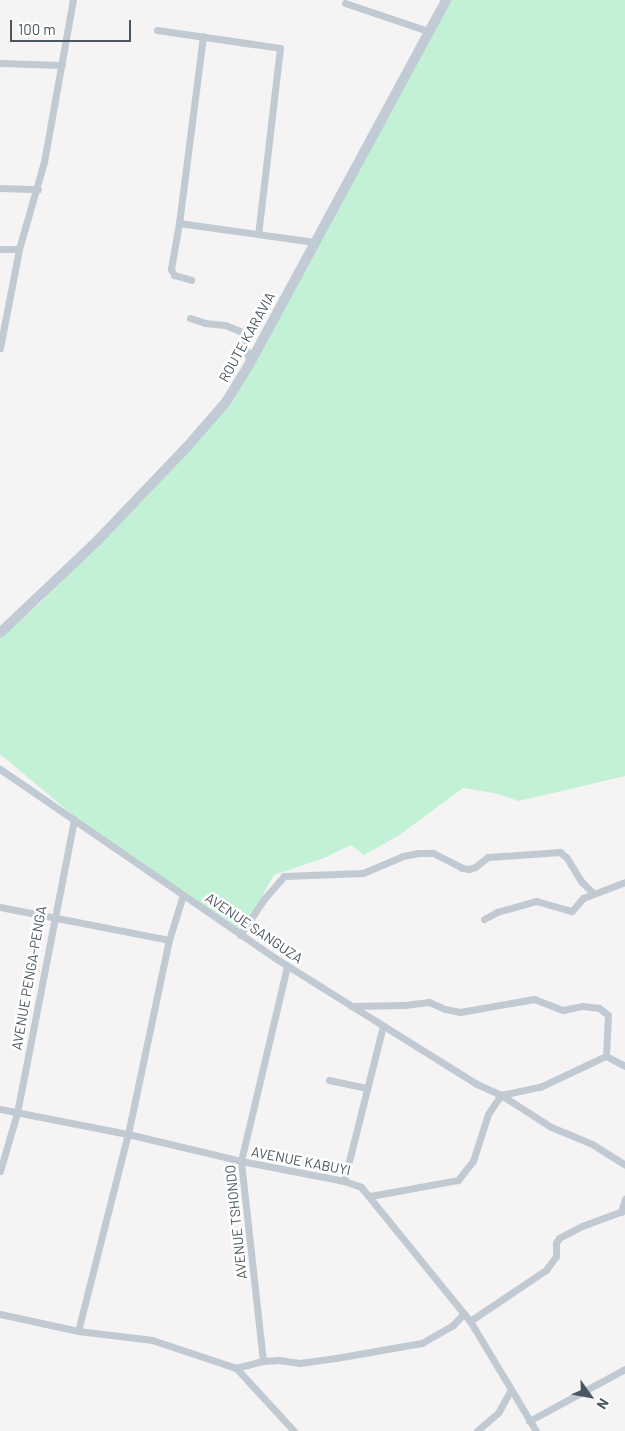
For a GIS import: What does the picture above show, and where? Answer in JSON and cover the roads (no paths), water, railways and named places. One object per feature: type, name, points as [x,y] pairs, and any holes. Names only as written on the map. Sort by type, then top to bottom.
[{"type":"street","points":[[0,348],[19,249],[38,189],[73,0]]},
{"type":"street","name":"ROUTE KARAVIA","points":[[0,633],[74,565],[186,448],[226,402],[250,363],[446,0]]},
{"type":"street","points":[[345,3],[428,31]]},
{"type":"street","points":[[158,30],[280,48],[258,234]]},
{"type":"street","points":[[191,280],[174,275],[171,269],[179,223],[203,36]]},
{"type":"street","points":[[0,63],[62,65]]},
{"type":"street","points":[[0,188],[38,189]]},
{"type":"street","points":[[179,223],[315,242]]},
{"type":"street","points":[[0,249],[19,249]]},
{"type":"street","points":[[0,304],[8,303]]},
{"type":"street","points":[[190,318],[206,323],[225,325],[242,332],[250,363]]},
{"type":"street","name":"AVENUE SANGUZA","points":[[0,769],[287,966],[475,1084],[501,1095],[551,1127],[592,1144],[625,1165]]},
{"type":"street","name":"AVENUE PENGA-PENGA","points":[[0,1171],[18,1113],[53,917],[74,819]]},
{"type":"street","points":[[240,935],[264,899],[284,876],[363,873],[403,856],[419,853],[433,853],[462,868],[469,869],[475,868],[488,857],[560,852],[567,858],[581,881],[594,893]]},
{"type":"street","points":[[484,919],[498,912],[536,901],[572,911],[583,898],[625,882]]},
{"type":"street","points":[[78,1331],[128,1134],[169,940],[183,895]]},
{"type":"street","points":[[0,906],[169,940]]},
{"type":"street","name":"AVENUE TSHONDO","points":[[263,1361],[241,1161],[287,966]]},
{"type":"street","points":[[351,1006],[404,1005],[429,1002],[445,1009],[460,1012],[534,999],[563,1010],[582,1006],[599,1008],[608,1015],[606,1056]]},
{"type":"street","points":[[344,1181],[383,1026]]},
{"type":"street","points":[[606,1056],[625,1066]]},
{"type":"street","points":[[370,1196],[458,1180],[473,1162],[488,1114],[501,1095],[540,1087],[606,1056]]},
{"type":"street","points":[[329,1080],[366,1088]]},
{"type":"street","name":"AVENUE KABUYI","points":[[0,1109],[128,1134],[241,1161],[344,1181],[361,1188],[370,1196],[470,1321],[536,1431]]},
{"type":"street","points":[[470,1321],[550,1266],[556,1256],[556,1242],[559,1238],[582,1226],[623,1211],[625,1199]]},
{"type":"street","points":[[236,1368],[263,1361],[309,1362],[422,1343],[438,1336],[464,1313]]},
{"type":"street","points":[[0,1314],[78,1331],[152,1340],[236,1368],[294,1431]]},
{"type":"street","points":[[529,1421],[625,1369]]},
{"type":"street","points":[[477,1431],[498,1414],[511,1390]]}]
